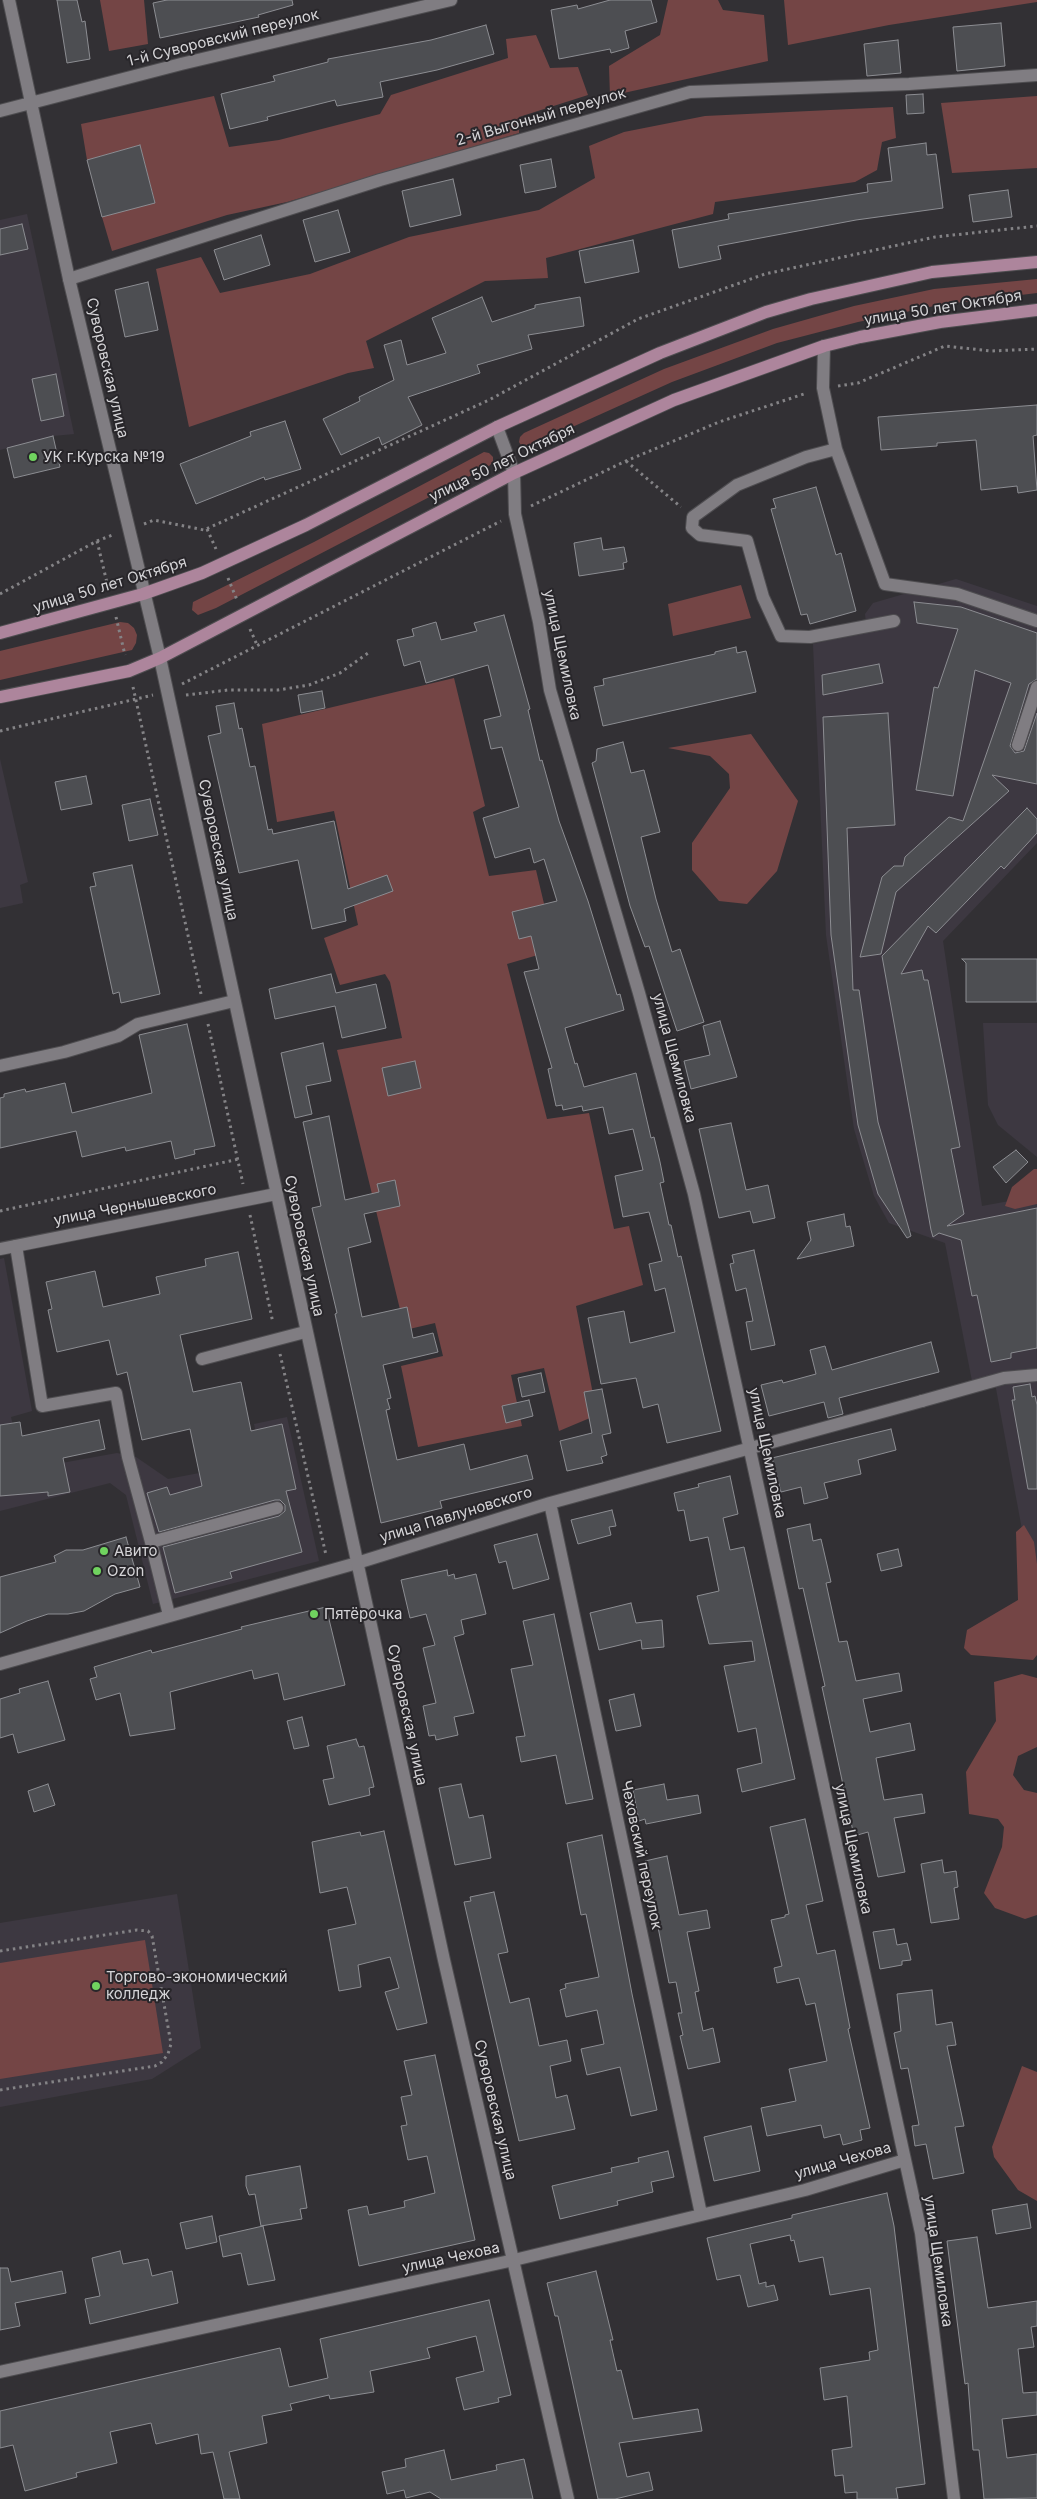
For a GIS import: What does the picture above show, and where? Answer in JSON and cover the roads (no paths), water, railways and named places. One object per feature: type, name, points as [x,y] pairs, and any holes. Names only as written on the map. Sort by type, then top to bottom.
[{"type":"main road","name":"улица 50 лет Октября","points":[[0,633],[143,594],[222,564],[306,525],[497,427],[660,353],[766,312],[811,299],[932,272],[1037,262]]},
{"type":"main road","name":"улица 50 лет Октября","points":[[0,697],[129,671],[160,658],[514,473],[674,400],[824,346],[940,322],[1037,310]]},
{"type":"street","name":"Суворовская улица","points":[[9,0],[69,279],[143,594],[160,658],[305,1332],[444,1960],[568,2499]]},
{"type":"street","name":"1-й Суворовский переулок","points":[[0,111],[190,62],[451,0]]},
{"type":"street","name":"2-й Выгонный переулок","points":[[69,279],[380,180],[690,92],[909,84],[1037,75]]},
{"type":"street","points":[[824,346],[823,388],[836,449],[885,584],[957,594],[1037,621]]},
{"type":"street","name":"улица Щемиловка","points":[[497,427],[514,473],[515,514],[550,690],[639,993],[691,1185],[921,2233],[954,2499]]},
{"type":"street","points":[[836,449],[806,457],[737,485],[693,517],[692,528],[700,535],[748,541],[763,597],[781,636],[810,638],[894,621]]},
{"type":"street","points":[[1018,745],[1037,687]]},
{"type":"street","points":[[0,1066],[64,1052],[118,1036],[138,1024],[234,1001]]},
{"type":"street","name":"улица Чернышевского","points":[[0,1249],[276,1194]]},
{"type":"street","points":[[16,1246],[42,1406],[116,1393],[128,1457],[169,1615]]},
{"type":"street","points":[[202,1359],[305,1332]]},
{"type":"street","name":"улица Павлуновского","points":[[0,1664],[357,1563],[550,1503],[1004,1378],[1037,1375]]},
{"type":"street","name":"Чеховский переулок","points":[[550,1503],[700,2214]]},
{"type":"street","points":[[151,1542],[277,1508]]},
{"type":"street","name":"улица Чехова","points":[[0,2372],[514,2260],[805,2190],[905,2160]]},
{"type":"place","name":"УК г.Курска №19","points":[[33,457]]},
{"type":"place","name":"Авито","points":[[104,1551]]},
{"type":"place","name":"Ozon","points":[[97,1571]]},
{"type":"place","name":"Пятёрочка","points":[[314,1614]]},
{"type":"place","name":"Торгово-экономический колледж","points":[[96,1986]]}]
